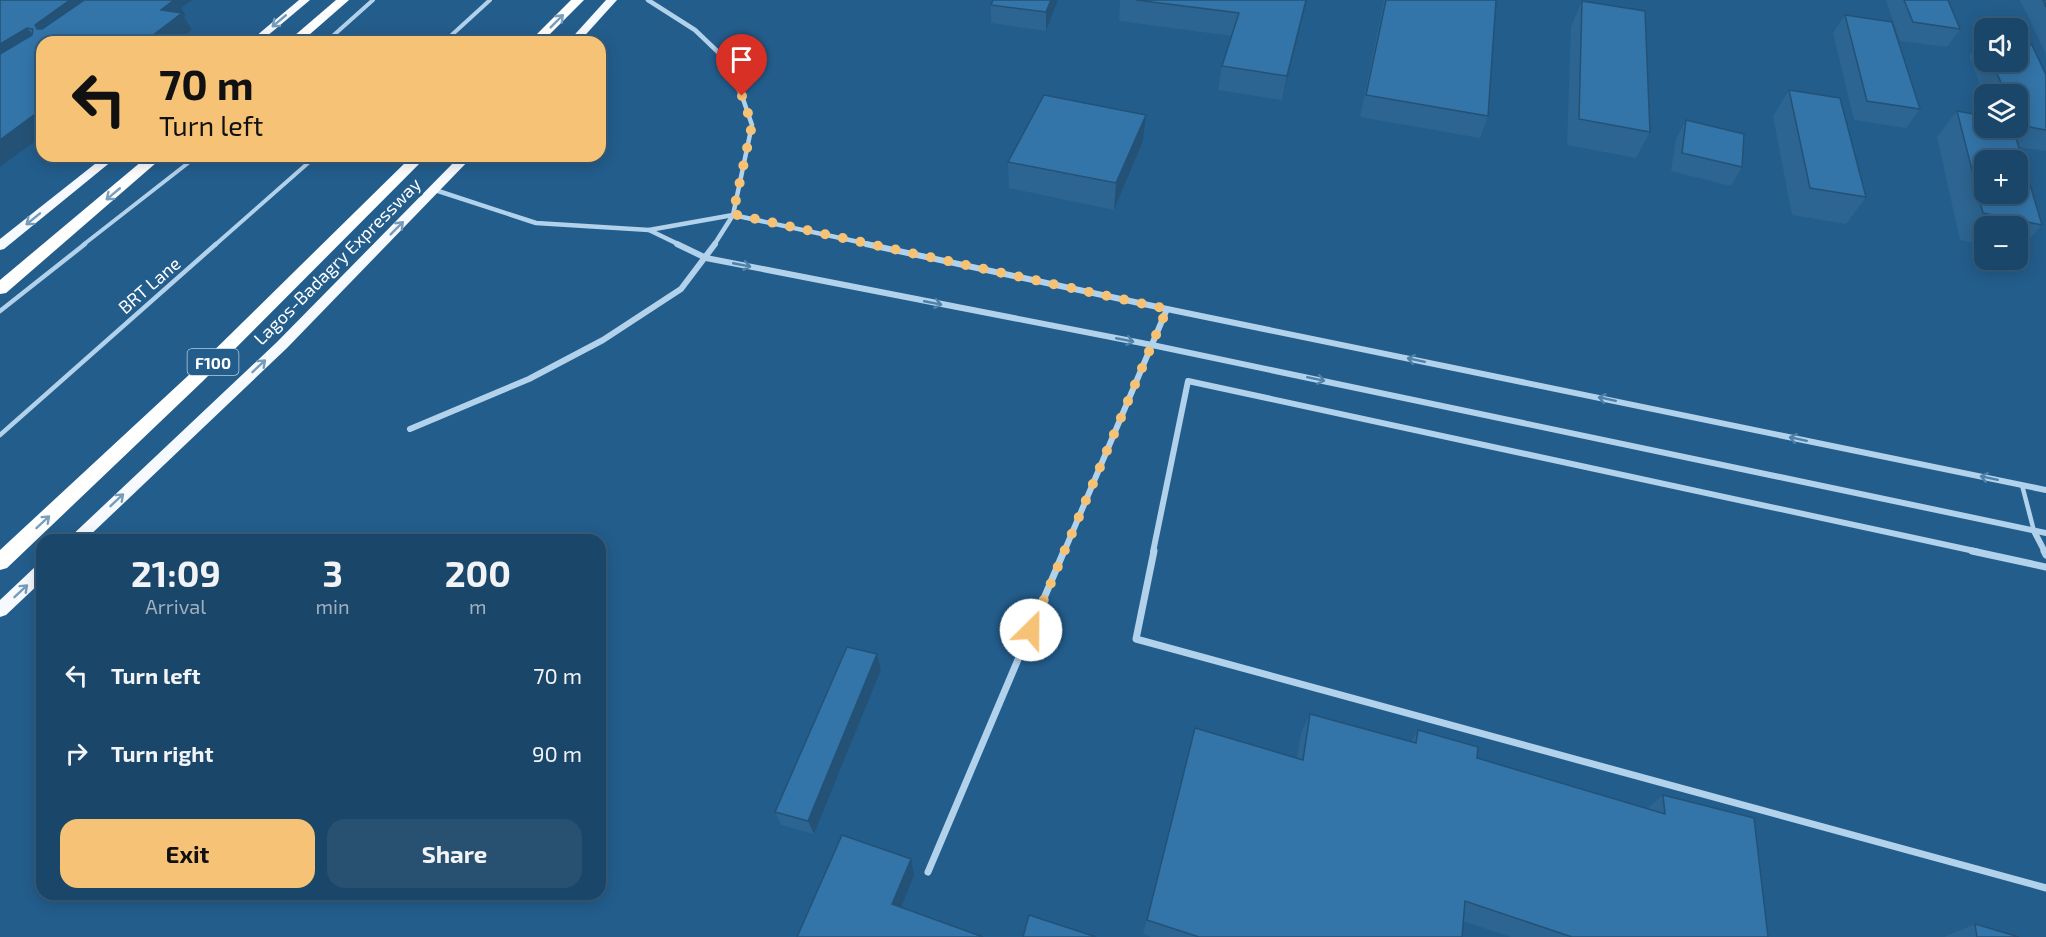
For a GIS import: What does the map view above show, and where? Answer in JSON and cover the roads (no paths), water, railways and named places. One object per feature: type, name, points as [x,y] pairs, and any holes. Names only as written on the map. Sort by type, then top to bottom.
[{"type":"highway","points":[[287,36],[326,0]]},
{"type":"highway","points":[[300,36],[343,0]]},
{"type":"highway","points":[[542,36],[578,0]]},
{"type":"highway","points":[[0,290],[150,162]]},
{"type":"highway","name":"Lagos-Badagry Expressway","points":[[0,562],[197,377],[414,162]]},
{"type":"main road","points":[[261,36],[305,0]]},
{"type":"main road","points":[[579,36],[612,0]]},
{"type":"main road","points":[[0,246],[105,162]]},
{"type":"main road","name":"Lagos-Badagry Expressway","points":[[81,534],[282,345],[461,162]]},
{"type":"main road","points":[[0,610],[36,577]]},
{"type":"street","points":[[410,429],[529,379],[603,340],[681,289],[706,258],[733,214],[752,125],[742,96],[718,52],[695,30],[648,0]]},
{"type":"street","points":[[435,190],[536,223],[649,230],[733,214],[1167,309],[2046,490]]},
{"type":"street","points":[[649,230],[706,258],[1152,345],[2046,533]]},
{"type":"street","points":[[928,872],[1167,309]]},
{"type":"street","points":[[2046,567],[1188,381],[1136,639],[2046,888]]},
{"type":"street","points":[[2034,531],[2046,555]]},
{"type":"lane","points":[[333,36],[373,0]]},
{"type":"lane","points":[[451,36],[490,0]]},
{"type":"lane","points":[[0,312],[189,162]]},
{"type":"lane","name":"BRT Lane","points":[[0,435],[309,162]]},
{"type":"lane","points":[[2022,485],[2034,531]]}]
